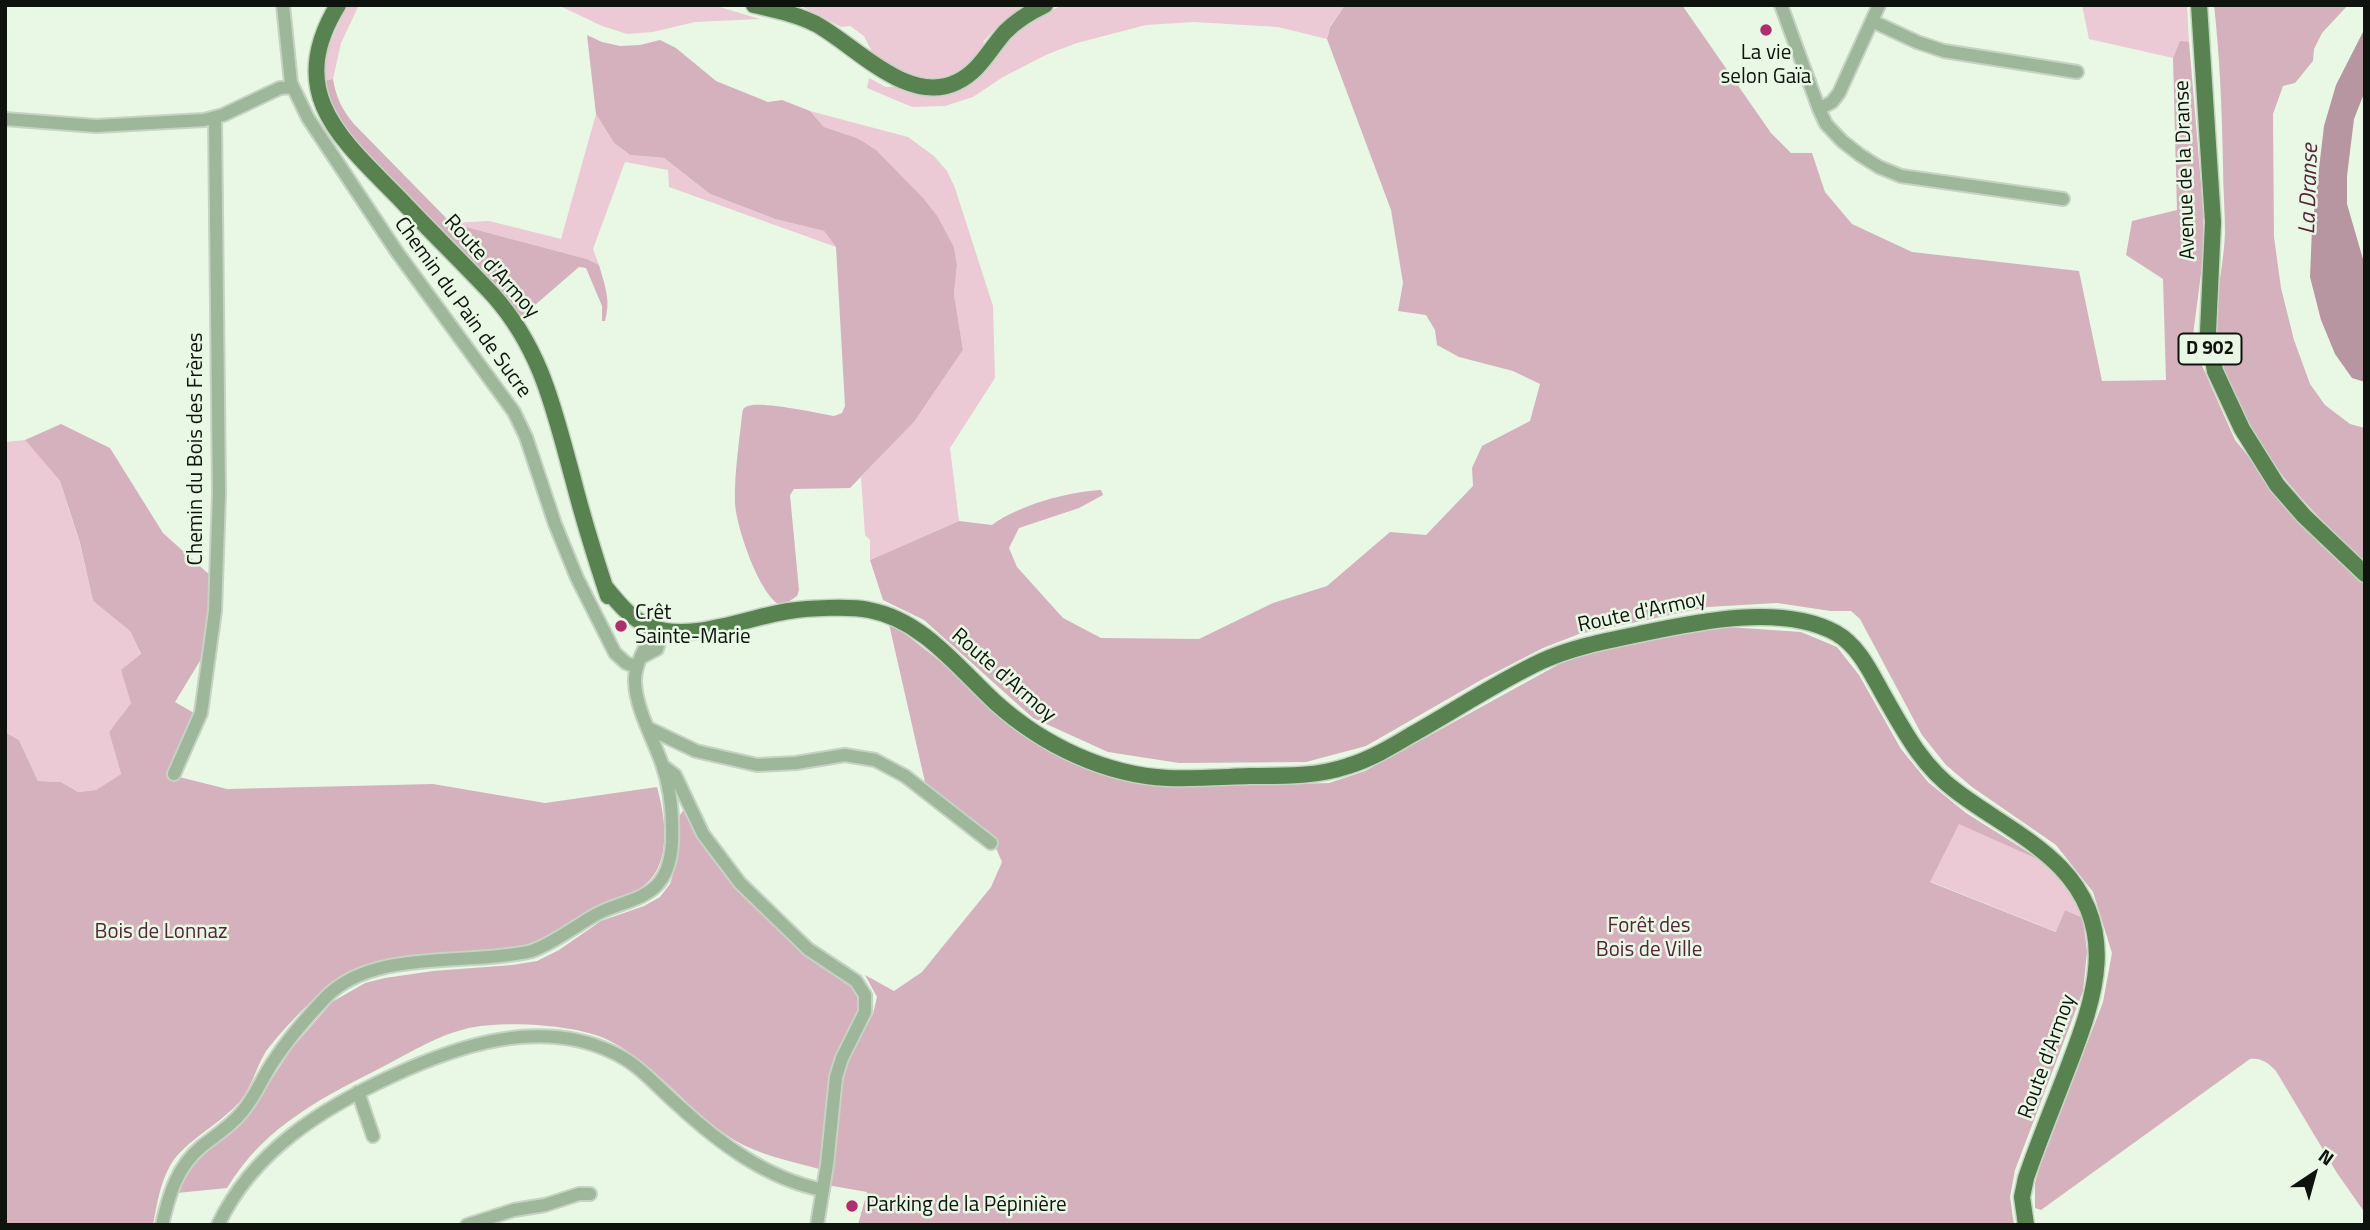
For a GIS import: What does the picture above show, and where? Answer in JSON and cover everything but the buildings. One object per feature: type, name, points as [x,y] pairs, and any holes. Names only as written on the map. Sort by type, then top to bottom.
[{"type":"main road","name":"Route d'Armoy","points":[[338,5],[323,36],[317,67],[321,99],[328,119],[352,150],[486,287],[522,331],[536,358],[547,390],[589,541],[606,589],[616,612],[633,628],[696,641],[804,618],[827,610],[862,608],[896,619],[930,640],[994,702],[1033,733],[1068,751],[1117,769],[1168,778],[1295,775],[1342,769],[1380,753],[1542,661],[1579,648],[1650,631],[1701,621],[1749,617],[1811,624],[1837,634],[1855,648],[1862,658],[1912,745],[1930,768],[1950,787],[2057,864],[2075,884],[2091,919],[2098,961],[2095,989],[2085,1024],[2026,1178],[2022,1198],[2026,1225]]},
{"type":"main road","points":[[754,5],[805,19],[896,78],[914,86],[931,88],[947,86],[963,79],[976,68],[1006,31],[1029,13],[1045,5]]},
{"type":"main road","name":"Avenue de la Dranse","points":[[2199,5],[2213,222],[2208,332],[2215,371],[2242,429],[2277,485],[2304,516],[2365,573]]},
{"type":"street","name":"Chemin du Pain de Sucre","points":[[283,5],[293,87],[322,141],[397,252],[514,412],[526,437],[555,524],[577,578],[611,647],[622,660],[640,662]]},
{"type":"street","points":[[1781,5],[1826,124],[1842,141],[1870,162],[1890,172],[1912,178],[2063,199]]},
{"type":"street","points":[[1819,109],[1829,104],[1839,93],[1879,5]]},
{"type":"street","points":[[1871,21],[1917,43],[1944,51],[2077,72]]},
{"type":"street","points":[[5,119],[112,126],[173,123],[215,118],[280,88],[293,87]]},
{"type":"street","name":"Chemin du Bois des Frères","points":[[174,774],[201,713],[215,611],[219,494],[215,118]]},
{"type":"street","points":[[162,1225],[172,1187],[181,1169],[194,1153],[239,1117],[278,1054],[338,987],[359,976],[399,966],[532,951],[553,942],[598,914],[639,897],[656,886],[667,868],[672,831],[671,801],[663,766],[636,689],[645,645],[658,634]]},
{"type":"street","points":[[648,729],[696,751],[757,765],[796,763],[845,755],[875,760],[905,776],[991,843]]},
{"type":"street","points":[[663,766],[675,775],[703,834],[740,883],[808,949],[856,981],[865,995],[865,1012],[842,1058],[836,1077],[817,1225]]},
{"type":"street","points":[[218,1225],[247,1178],[283,1141],[324,1110],[445,1053],[476,1043],[524,1037],[583,1041],[613,1052],[640,1069],[678,1106],[731,1150],[779,1176],[823,1190]]},
{"type":"street","points":[[358,1092],[373,1136]]},
{"type":"street","points":[[467,1225],[514,1210],[545,1205],[579,1194],[590,1194]]},
{"type":"shaded area","points":[[347,5],[359,5],[341,43],[333,79],[323,81],[328,47]]},
{"type":"shaded area","points":[[558,5],[713,5],[760,19],[695,22],[653,32],[627,34],[602,26]]},
{"type":"shaded area","points":[[799,5],[1026,5],[984,41],[981,54],[973,64],[952,78],[926,82],[902,74],[874,56],[864,36],[850,26],[841,27]]},
{"type":"shaded area","points":[[1062,5],[1345,5],[1330,26],[1327,39],[1278,27],[1194,22],[1146,25],[1077,43],[1048,54],[1003,77],[973,97],[945,106],[912,107],[867,88],[869,78],[886,87],[901,86],[928,94],[1010,38],[1024,25]]},
{"type":"shaded area","points":[[2082,5],[2187,5],[2189,42],[2180,42],[2173,58],[2089,39]]},
{"type":"shaded area","name":"La Dranse","points":[[2365,28],[2365,91],[2354,119],[2347,176],[2347,204],[2365,266],[2365,382],[2352,378],[2335,354],[2321,320],[2310,277],[2312,228],[2324,126],[2336,85]]},
{"type":"shaded area","points":[[810,111],[908,137],[934,156],[947,171],[955,188],[993,306],[995,378],[950,448],[959,521],[870,560],[870,540],[865,535],[861,477],[914,422],[963,350],[954,294],[957,265],[954,247],[938,217],[857,138],[824,127]]},
{"type":"shaded area","points":[[596,114],[614,143],[630,155],[664,158],[710,194],[775,219],[824,231],[836,247],[669,187],[668,170],[625,162],[593,249],[599,265],[587,259],[451,223],[489,221],[561,239]]},
{"type":"shaded area","points":[[25,440],[60,481],[80,544],[93,601],[130,631],[141,655],[131,703],[109,732],[121,774],[96,790],[78,792],[61,782],[38,781],[19,740],[5,732],[5,442]]},
{"type":"shaded area","points":[[1959,823],[2052,868],[2069,886],[2083,918],[2065,910],[2057,932],[1929,881]]},
{"type":"green space","points":[[1345,5],[1682,5],[1771,133],[1791,153],[1812,153],[1825,192],[1852,224],[1912,252],[2079,271],[2102,381],[2166,380],[2163,279],[2126,255],[2132,221],[2177,210],[2173,58],[2180,41],[2189,42],[2203,207],[2204,251],[2192,343],[2235,440],[2304,524],[2365,583],[2365,1213],[2337,1173],[2276,1071],[2258,1059],[2250,1059],[2041,1210],[2035,1208],[2035,1183],[2040,1166],[2103,1002],[2112,953],[2093,892],[2056,845],[1972,787],[1946,765],[1922,735],[1860,619],[1851,611],[1831,611],[1777,603],[1708,607],[1579,634],[1543,648],[1481,680],[1366,746],[1306,762],[1179,763],[1108,752],[1033,718],[924,620],[883,600],[870,560],[959,521],[992,525],[1016,511],[1044,501],[1101,490],[1103,495],[1079,508],[1019,528],[1009,548],[1017,567],[1063,618],[1101,638],[1199,639],[1273,603],[1327,586],[1390,532],[1426,535],[1473,486],[1472,468],[1482,446],[1530,421],[1540,384],[1513,371],[1459,357],[1437,345],[1435,330],[1426,315],[1398,311],[1403,283],[1391,210],[1327,39],[1330,27]]},
{"type":"green space","points":[[2214,5],[2348,5],[2322,33],[2314,49],[2313,61],[2295,83],[2283,86],[2273,114],[2274,237],[2281,288],[2294,340],[2310,384],[2325,405],[2350,424],[2365,428],[2365,562],[2299,495],[2261,446],[2245,419],[2221,361],[2216,314],[2225,225]]},
{"type":"green space","points":[[587,35],[620,46],[660,40],[676,48],[716,81],[768,102],[782,100],[810,111],[824,127],[857,138],[876,150],[923,198],[938,217],[954,247],[957,265],[954,294],[963,350],[914,422],[850,488],[794,489],[790,495],[799,590],[797,596],[782,606],[766,590],[758,576],[736,514],[735,482],[742,415],[743,409],[755,405],[834,416],[842,413],[845,406],[836,247],[824,231],[775,219],[710,194],[664,158],[630,155],[614,143],[596,114]]},
{"type":"green space","points":[[333,79],[340,103],[354,124],[451,223],[587,259],[599,265],[607,300],[605,321],[602,321],[602,306],[586,268],[579,267],[521,317],[351,141],[335,120],[323,81]]},
{"type":"green space","name":"Bois de Lonnaz","points":[[61,424],[110,448],[163,533],[212,577],[206,651],[175,702],[194,713],[167,774],[227,789],[433,784],[545,803],[657,787],[663,814],[662,856],[650,880],[639,889],[600,905],[535,942],[490,952],[387,960],[339,977],[271,1044],[248,1089],[233,1109],[177,1155],[167,1171],[153,1225],[5,1225],[5,732],[19,740],[38,781],[61,782],[78,792],[96,790],[121,774],[109,732],[131,703],[121,670],[141,654],[130,631],[93,601],[80,543],[60,481],[25,440]]},
{"type":"green space","name":"Forêt des Bois de Ville","points":[[889,624],[941,662],[1020,731],[1064,759],[1126,781],[1176,787],[1329,783],[1365,771],[1572,657],[1676,633],[1728,627],[1801,632],[1837,647],[1859,675],[1901,749],[1928,782],[1966,813],[2044,862],[1959,824],[1930,882],[2056,932],[2065,910],[2083,918],[2087,952],[2083,991],[2015,1170],[2010,1197],[2014,1225],[858,1225],[867,1192],[827,1185],[843,1075],[850,1054],[873,1014],[877,997],[865,975],[894,991],[922,972],[991,887],[1002,862],[990,834],[925,782]]},
{"type":"green space","points":[[684,809],[712,855],[742,891],[844,977],[859,996],[859,1015],[832,1066],[826,1108],[823,1164],[819,1169],[765,1154],[734,1140],[702,1116],[643,1063],[610,1041],[559,1027],[518,1024],[480,1026],[435,1040],[341,1088],[298,1114],[260,1146],[227,1188],[177,1193],[193,1164],[246,1118],[292,1048],[332,1002],[365,983],[385,978],[537,961],[559,950],[601,921],[644,906],[660,897],[670,884],[675,868],[680,815]]},
{"type":"place","name":"La vie selon Gaïa","points":[[1766,30]]},
{"type":"place","name":"Crêt Sainte-Marie","points":[[621,626]]},
{"type":"place","name":"Parking de la Pépinière","points":[[852,1206]]}]
